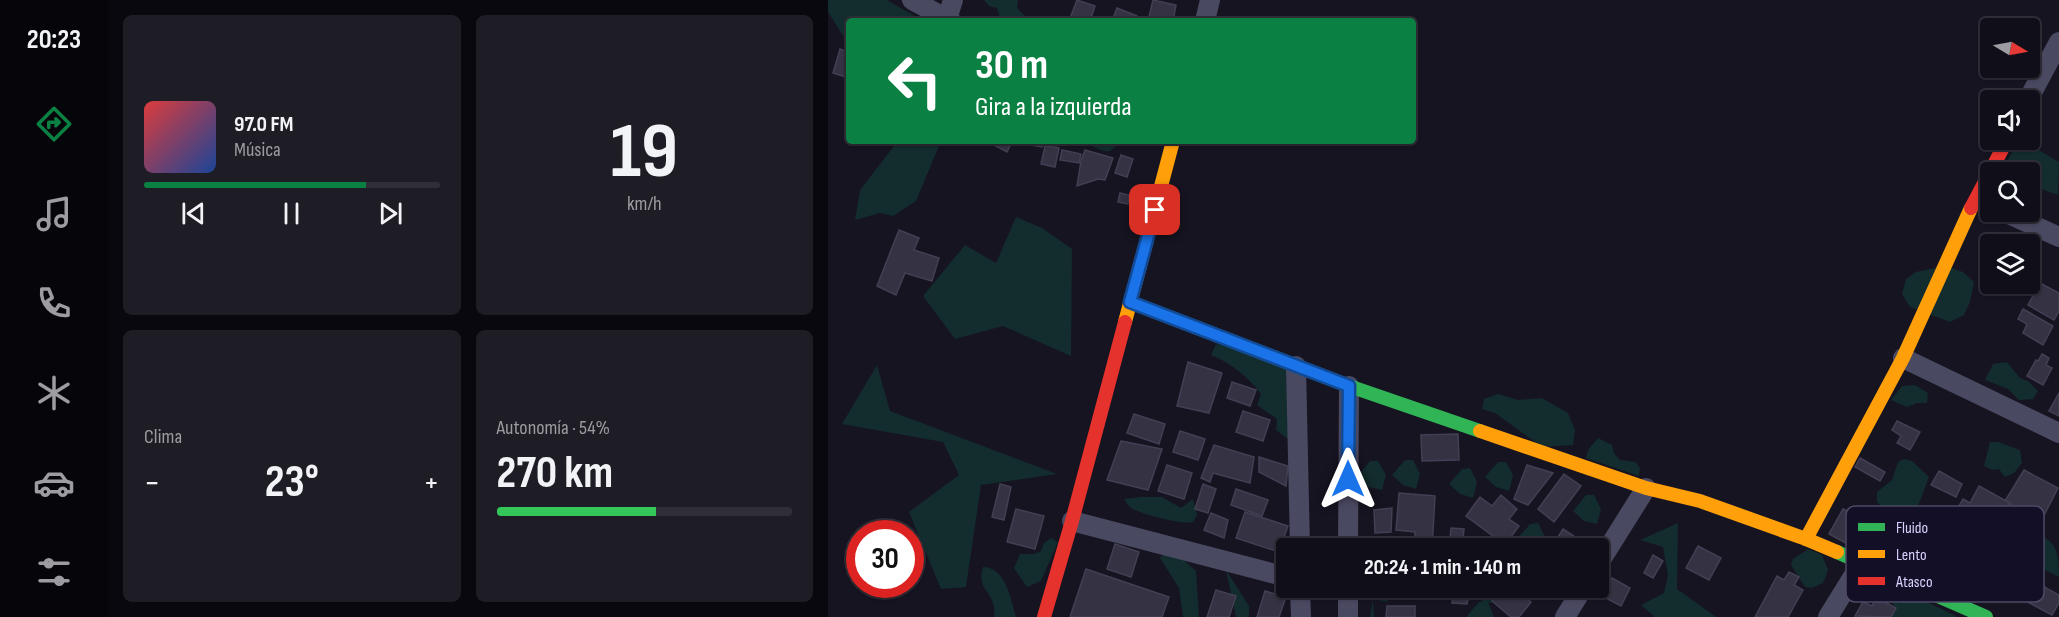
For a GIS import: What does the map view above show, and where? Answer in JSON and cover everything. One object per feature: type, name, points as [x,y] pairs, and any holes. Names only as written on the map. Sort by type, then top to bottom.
[{"type":"street","points":[[912,0],[945,18]]},
{"type":"street","points":[[949,18],[953,0]]},
{"type":"street","points":[[1205,18],[1210,0]]},
{"type":"street","points":[[2033,90],[2059,42]]},
{"type":"street","points":[[1044,617],[1172,144]]},
{"type":"street","points":[[1806,539],[1980,208]]},
{"type":"street","points":[[2026,222],[2059,237]]},
{"type":"street","points":[[1130,302],[1349,386],[1646,488],[1700,501],[1846,555]]},
{"type":"street","points":[[1903,358],[2059,433]]},
{"type":"street","points":[[1296,366],[1300,538]]},
{"type":"street","points":[[1348,538],[1349,386]]},
{"type":"street","points":[[1609,547],[1646,488]]},
{"type":"street","points":[[1071,521],[1276,574]]},
{"type":"street","points":[[1828,617],[1846,588]]},
{"type":"street","points":[[1300,598],[1300,617]]},
{"type":"street","points":[[1348,598],[1348,617]]},
{"type":"street","points":[[1565,617],[1577,598]]},
{"type":"street","points":[[1952,602],[1986,617]]},
{"type":"green space","points":[[828,0],[887,0],[918,18],[846,18],[846,40],[828,12]]},
{"type":"green space","points":[[984,0],[1018,0],[1017,8],[1027,18],[1000,18],[997,8],[989,6]]},
{"type":"green space","points":[[896,144],[940,144],[916,201],[893,216],[880,213],[855,220],[860,190]]},
{"type":"green space","points":[[1086,144],[1116,144],[1110,151]]},
{"type":"green space","points":[[2013,150],[2038,150],[2059,162],[2058,195],[2040,189],[2040,162],[2007,162]]},
{"type":"green space","points":[[1016,217],[1042,228],[1072,249],[1071,356],[1003,326],[955,339],[923,296],[965,245],[996,263]]},
{"type":"green space","points":[[1945,266],[1963,272],[1974,282],[1970,302],[1964,315],[1950,322],[1910,307],[1902,294],[1906,279],[1916,272]]},
{"type":"green space","points":[[1216,344],[1289,363],[1289,440],[1276,430],[1277,419],[1257,405],[1261,394],[1245,376],[1226,362],[1211,355]]},
{"type":"green space","points":[[2007,362],[2020,378],[2028,381],[2038,391],[2033,399],[2019,400],[2008,389],[1985,380],[1993,364]]},
{"type":"green space","points":[[877,365],[890,411],[1057,474],[981,485],[966,587],[941,589],[924,548],[924,520],[912,520],[909,512],[959,475],[943,442],[842,424]]},
{"type":"green space","points":[[1915,385],[1928,393],[1927,403],[1917,403],[1907,407],[1891,400],[1902,386]]},
{"type":"green space","points":[[1498,394],[1518,400],[1542,398],[1568,413],[1575,430],[1573,445],[1542,447],[1495,413],[1482,409],[1484,399]]},
{"type":"green space","points":[[1598,438],[1612,445],[1614,453],[1620,460],[1636,462],[1640,468],[1639,476],[1586,458],[1588,450]]},
{"type":"green space","points":[[1990,442],[1998,442],[2020,450],[2022,463],[2014,473],[2005,477],[1999,469],[1993,470],[1984,466]]},
{"type":"green space","points":[[1904,459],[1912,461],[1929,477],[1918,506],[1881,506],[1877,502],[1877,492],[1892,480],[1898,462]]},
{"type":"green space","points":[[1405,460],[1413,460],[1420,474],[1416,489],[1403,485],[1392,475]]},
{"type":"green space","points":[[1370,461],[1378,461],[1386,475],[1382,490],[1368,487],[1357,477]]},
{"type":"green space","points":[[1498,462],[1506,462],[1513,475],[1509,491],[1496,487],[1485,477]]},
{"type":"green space","points":[[1470,468],[1477,482],[1473,498],[1460,494],[1449,484],[1462,469]]},
{"type":"green space","points":[[1586,495],[1594,495],[1601,509],[1597,524],[1584,521],[1573,511]]},
{"type":"green space","points":[[1162,497],[1181,508],[1193,499],[1197,515],[1193,522],[1188,523],[1161,518],[1135,510],[1124,499]]},
{"type":"green space","points":[[1538,523],[1545,538],[1518,538],[1530,524]]},
{"type":"green space","points":[[1678,523],[1677,589],[1716,617],[1655,617],[1641,605],[1664,593],[1668,575],[1663,547],[1640,540]]},
{"type":"green space","points":[[1051,538],[1058,542],[1041,581],[1027,587],[1014,568],[1020,554],[1034,554],[1041,551],[1044,543]]},
{"type":"green space","points":[[2044,538],[2051,542],[2057,553],[2059,577],[2044,570]]},
{"type":"green space","points":[[1168,546],[1196,571],[1199,617],[1183,617],[1179,588],[1160,558]]},
{"type":"green space","points":[[1808,549],[1822,555],[1828,570],[1823,583],[1812,588],[1805,587],[1791,565],[1793,559]]},
{"type":"green space","points":[[983,567],[991,568],[1002,578],[1016,617],[994,617],[993,602],[982,582]]},
{"type":"green space","points":[[1226,570],[1249,606],[1249,617],[1236,617]]},
{"type":"green space","points":[[1372,598],[1388,598],[1387,602]]},
{"type":"green space","points":[[1493,598],[1492,603],[1488,602],[1494,617],[1466,617],[1479,602],[1483,601],[1479,599]]},
{"type":"green space","points":[[1373,599],[1374,617],[1370,617]]},
{"type":"green space","points":[[1892,602],[1927,602],[1958,617],[1891,617],[1896,608]]},
{"type":"building","points":[[1077,0],[1095,6],[1091,18],[1070,18]]},
{"type":"building","points":[[1153,0],[1176,5],[1174,18],[1149,18]]},
{"type":"building","points":[[1117,8],[1137,16],[1136,18],[1113,18]]},
{"type":"building","points":[[840,49],[846,52],[846,77],[833,73]]},
{"type":"building","points":[[992,144],[1011,144],[1007,152]]},
{"type":"building","points":[[1030,144],[1044,144],[1042,147]]},
{"type":"building","points":[[1045,146],[1059,148],[1055,167],[1041,164]]},
{"type":"building","points":[[1062,150],[1081,154],[1079,163],[1060,160]]},
{"type":"building","points":[[1085,150],[1113,158],[1105,180],[1098,179],[1077,186],[1081,161]]},
{"type":"building","points":[[1121,155],[1133,159],[1127,177],[1115,173]]},
{"type":"building","points":[[1120,193],[1129,195],[1128,204],[1118,202]]},
{"type":"building","points":[[899,230],[919,238],[914,250],[939,258],[932,281],[905,273],[896,295],[877,286]]},
{"type":"building","points":[[2040,283],[2059,293],[2059,311],[2054,320],[2028,305],[2034,294],[2040,294]]},
{"type":"building","points":[[2023,309],[2053,326],[2043,345],[2023,333],[2027,324],[2018,319]]},
{"type":"building","points":[[2042,354],[2049,358],[2046,365],[2052,368],[2043,385],[2027,376]]},
{"type":"building","points":[[1188,362],[1222,373],[1209,413],[1177,406]]},
{"type":"building","points":[[1232,382],[1256,390],[1250,406],[1227,398]]},
{"type":"building","points":[[2059,393],[2059,416],[2049,411]]},
{"type":"building","points":[[1243,411],[1270,420],[1263,441],[1236,432]]},
{"type":"building","points":[[1134,414],[1165,424],[1159,444],[1127,433]]},
{"type":"building","points":[[1897,421],[1920,432],[1910,450],[1897,443],[1901,436],[1892,430]]},
{"type":"building","points":[[1180,431],[1205,439],[1198,460],[1173,452]]},
{"type":"building","points":[[1458,434],[1459,460],[1422,461],[1421,435]]},
{"type":"building","points":[[1121,441],[1162,449],[1148,490],[1107,480]]},
{"type":"building","points":[[1214,445],[1254,457],[1250,483],[1213,473],[1210,482],[1201,478]]},
{"type":"building","points":[[1259,457],[1288,466],[1286,486],[1259,472]]},
{"type":"building","points":[[1860,458],[1885,472],[1880,481],[1855,467]]},
{"type":"building","points":[[1167,465],[1192,473],[1184,499],[1158,491]]},
{"type":"building","points":[[1527,465],[1553,473],[1528,505],[1514,499]]},
{"type":"building","points":[[2024,470],[2058,488],[2044,515],[2044,506],[2014,506],[2005,501]]},
{"type":"building","points":[[1939,471],[1962,484],[1956,497],[1931,485]]},
{"type":"building","points":[[1564,474],[1581,486],[1554,522],[1538,509]]},
{"type":"building","points":[[1000,484],[1011,487],[1004,520],[992,517]]},
{"type":"building","points":[[1203,484],[1216,489],[1208,513],[1195,509]]},
{"type":"building","points":[[1979,486],[2010,503],[2008,506],[1959,506],[1963,499],[1970,503]]},
{"type":"building","points":[[1236,489],[1268,500],[1262,516],[1231,505]]},
{"type":"building","points":[[1399,493],[1435,496],[1433,538],[1415,538],[1415,532],[1396,530]]},
{"type":"building","points":[[1501,495],[1517,509],[1509,519],[1519,526],[1510,538],[1496,538],[1466,516],[1480,497],[1492,506]]},
{"type":"building","points":[[1392,508],[1391,532],[1375,533],[1374,510]]},
{"type":"building","points":[[1016,509],[1044,516],[1035,549],[1007,542]]},
{"type":"building","points":[[1843,509],[1846,510],[1846,543],[1829,534]]},
{"type":"building","points":[[1245,512],[1288,526],[1284,538],[1276,538],[1276,551],[1236,538]]},
{"type":"building","points":[[1211,513],[1228,520],[1224,538],[1204,530]]},
{"type":"building","points":[[1451,528],[1464,529],[1463,538],[1450,538]]},
{"type":"building","points":[[1563,529],[1577,538],[1557,538]]},
{"type":"building","points":[[1115,544],[1139,552],[1131,577],[1107,569]]},
{"type":"building","points":[[1698,546],[1721,558],[1709,580],[1686,568]]},
{"type":"building","points":[[1653,555],[1663,561],[1653,578],[1644,573]]},
{"type":"building","points":[[1086,569],[1169,597],[1162,617],[1070,617]]},
{"type":"building","points":[[1789,572],[1799,577],[1794,585],[1803,590],[1788,617],[1755,617],[1777,576],[1784,580]]},
{"type":"building","points":[[1612,578],[1630,588],[1621,606],[1606,598],[1609,598],[1609,583]]},
{"type":"building","points":[[2044,587],[2059,595],[2059,603],[2052,615],[2028,602],[2044,602]]},
{"type":"building","points":[[1216,590],[1236,596],[1229,617],[1207,617]]},
{"type":"building","points":[[1265,591],[1276,594],[1276,598],[1286,598],[1279,617],[1257,617]]},
{"type":"building","points":[[1453,598],[1468,598],[1467,604],[1452,603]]},
{"type":"building","points":[[1495,598],[1526,598],[1531,602],[1519,617],[1511,617],[1492,601]]},
{"type":"building","points":[[1863,602],[1872,606],[1874,602],[1885,602],[1896,608],[1891,617],[1855,616]]},
{"type":"building","points":[[1387,606],[1415,606],[1415,617],[1386,617]]},
{"type":"traffic: fast","points":[[1130,302],[1349,386],[1480,431]]},
{"type":"traffic: fast","points":[[1837,552],[1846,556]]},
{"type":"traffic: fast","points":[[1952,602],[1986,617]]},
{"type":"traffic: slow","points":[[1125,322],[1172,144]]},
{"type":"traffic: slow","points":[[1806,539],[1903,358],[1971,208]]},
{"type":"traffic: slow","points":[[1480,431],[1646,488],[1700,501],[1837,552]]},
{"type":"traffic: jam","points":[[1971,208],[2002,150]]},
{"type":"traffic: jam","points":[[1044,617],[1125,322]]},
{"type":"route","points":[[1155,210],[1130,302],[1349,386],[1348,479]]}]
